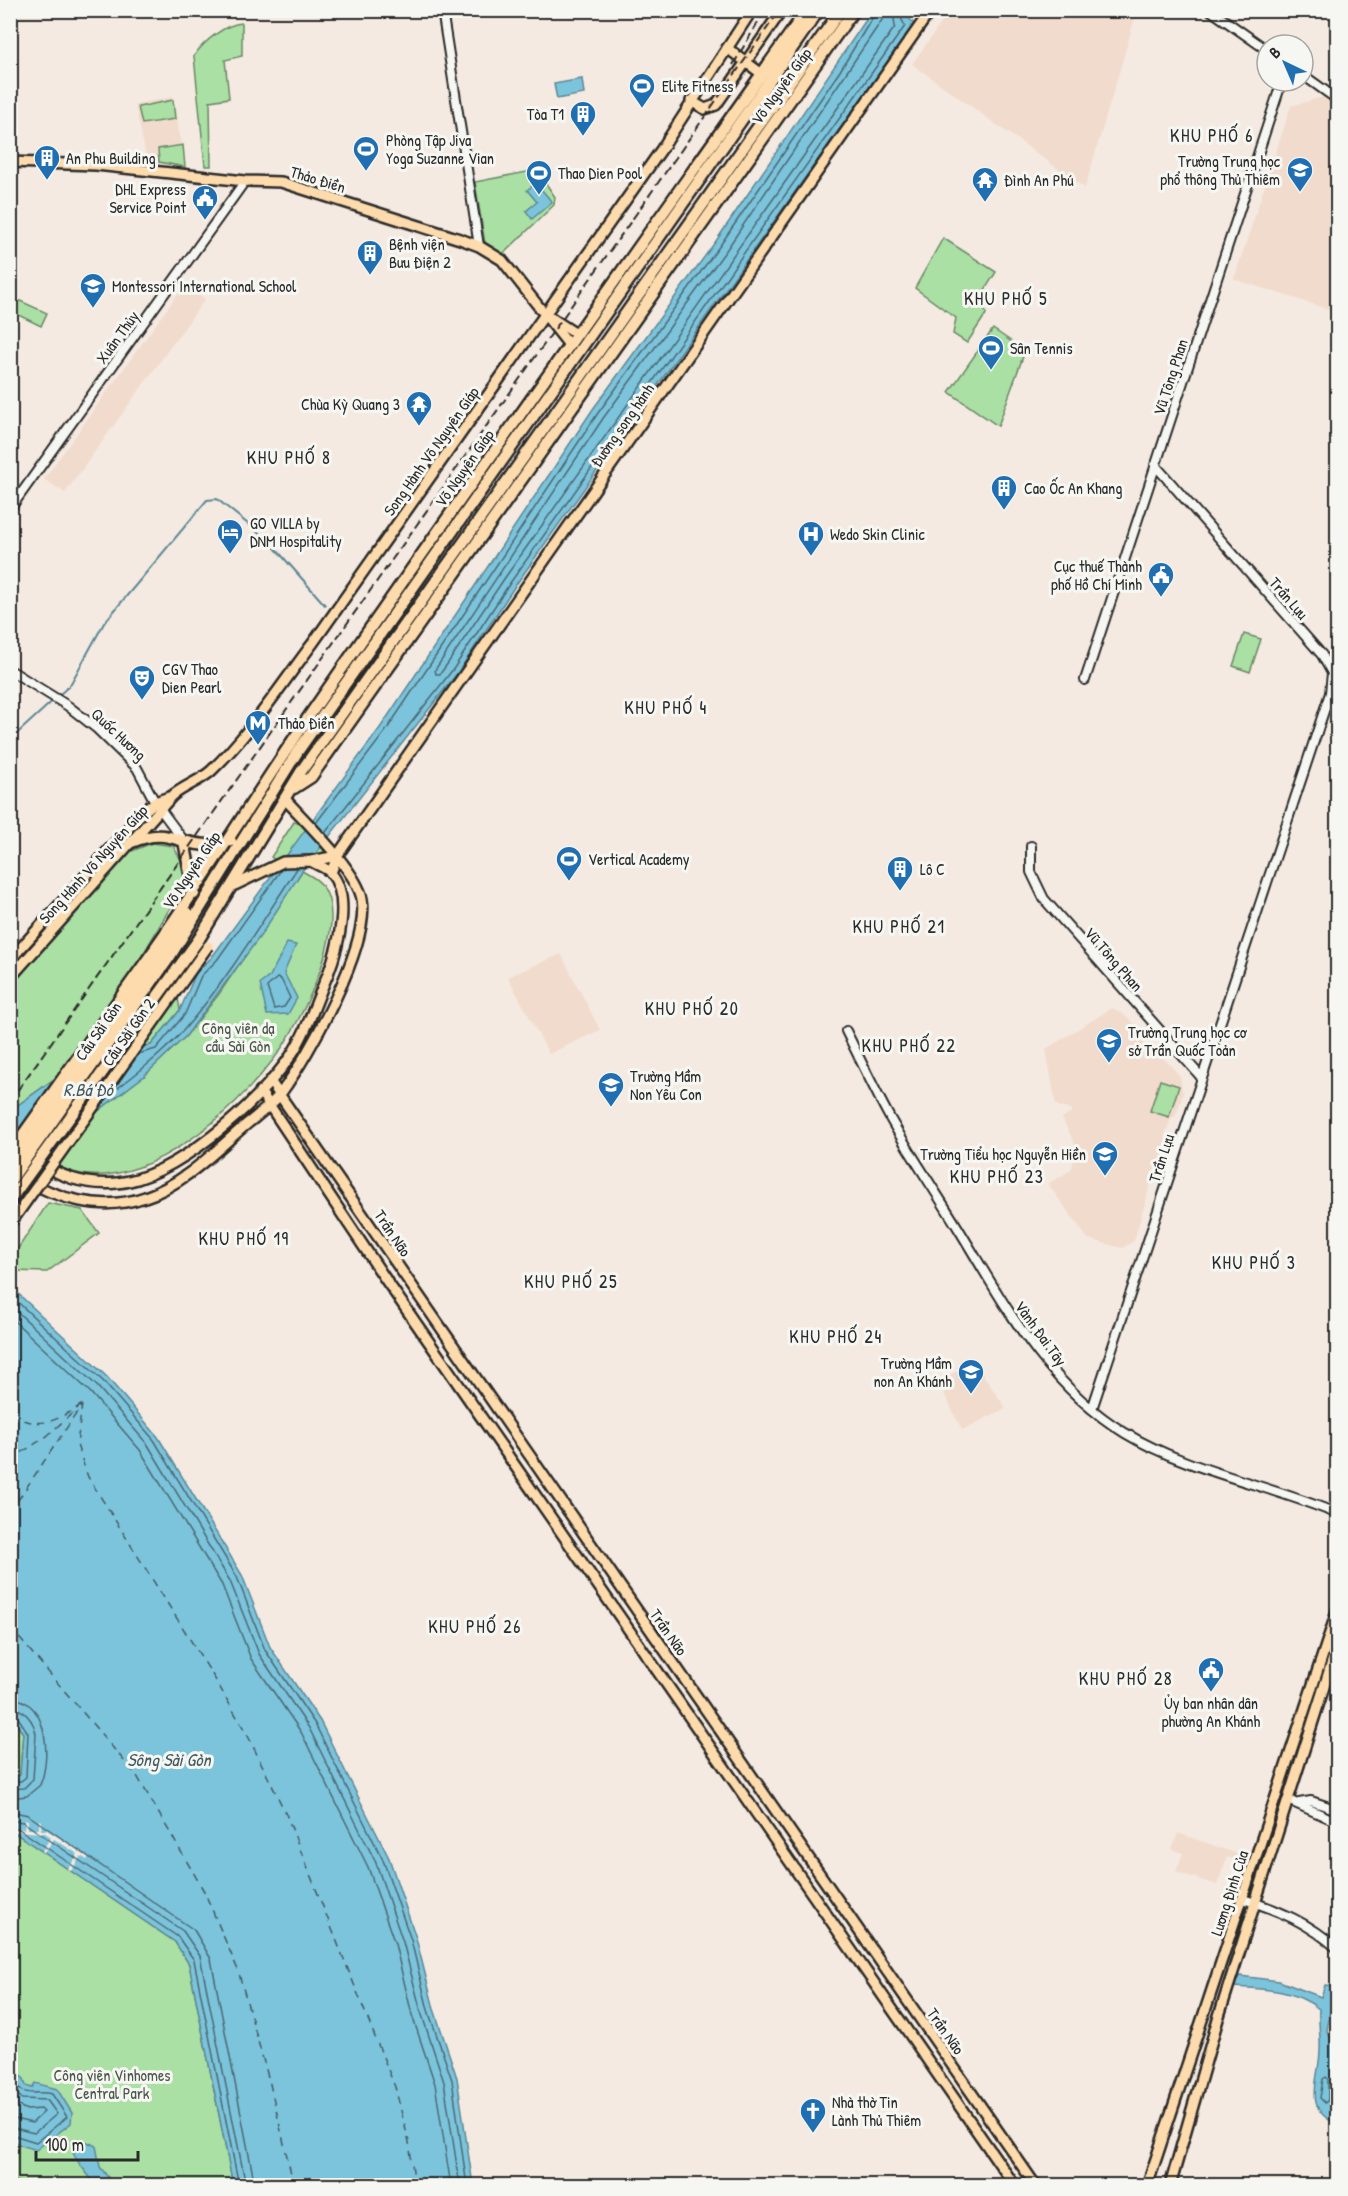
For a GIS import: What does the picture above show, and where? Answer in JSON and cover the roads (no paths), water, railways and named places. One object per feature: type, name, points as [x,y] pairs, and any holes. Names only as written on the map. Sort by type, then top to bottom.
[{"type":"highway","name":"Võ Nguyên Giáp","points":[[162,953],[227,842],[312,712],[576,334],[807,10]]},
{"type":"highway","name":"Võ Nguyên Giáp","points":[[162,953],[244,840],[275,784],[304,741],[819,10]]},
{"type":"highway","name":"Võ Nguyên Giáp","points":[[203,943],[213,919],[288,794],[581,373],[841,10]]},
{"type":"highway","name":"Võ Nguyên Giáp","points":[[288,794],[311,777],[854,10]]},
{"type":"highway","points":[[132,842],[156,834],[213,845],[244,840]]},
{"type":"highway","name":"Võ Nguyên Giáp","points":[[194,898],[230,848],[244,840]]},
{"type":"highway","points":[[184,841],[194,898]]},
{"type":"highway","name":"Cầu Sài Gòn 2","points":[[10,1200],[203,943]]},
{"type":"highway","name":"Cầu Sài Gòn","points":[[11,1172],[162,953]]},
{"type":"main road","name":"Song Hành Võ Nguyên Giáp","points":[[10,978],[172,796],[184,786],[210,772],[256,718],[313,643],[661,150],[752,10]]},
{"type":"main road","points":[[691,101],[705,109],[716,105],[782,10]]},
{"type":"main road","name":"Đường song hành","points":[[331,873],[336,856],[931,10]]},
{"type":"main road","points":[[727,48],[762,74]]},
{"type":"main road","name":"Thảo Điền","points":[[10,162],[96,165],[245,181],[281,182],[479,246],[512,270],[569,345]]},
{"type":"main road","name":"Thảo Điền","points":[[546,314],[576,334]]},
{"type":"main road","points":[[11,1172],[43,1190],[88,1203],[114,1203],[144,1198],[197,1166],[281,1094],[333,1004],[358,943],[363,920],[362,898],[356,882],[307,823],[288,794]]},
{"type":"main road","name":"Song Hành Võ Nguyên Giáp","points":[[10,960],[155,802],[172,796]]},
{"type":"main road","points":[[235,885],[276,865],[294,860],[311,861],[336,856]]},
{"type":"main road","points":[[10,1143],[53,1173],[69,1179],[118,1183],[140,1178],[179,1160],[207,1141],[270,1081],[299,1042],[339,947],[341,906],[338,887],[331,873],[311,861]]},
{"type":"main road","name":"Cầu Sài Gòn 2","points":[[10,1224],[203,943]]},
{"type":"main road","name":"Cầu Sài Gòn","points":[[10,1152],[162,953]]},
{"type":"main road","name":"Trần Não","points":[[270,1081],[1036,2186]]},
{"type":"main road","name":"Trần Não","points":[[260,1091],[386,1280],[1015,2186]]},
{"type":"main road","points":[[560,1530],[573,1521]]},
{"type":"main road","name":"Lương Định Của","points":[[1147,2186],[1338,1609]]},
{"type":"main road","name":"Lương Định Của","points":[[1170,2186],[1179,2150],[1338,1643]]},
{"type":"main road","points":[[687,1715],[702,1705]]},
{"type":"main road","points":[[809,1891],[824,1881]]},
{"type":"main road","points":[[1160,2150],[1179,2150]]},
{"type":"street","points":[[441,10],[479,246]]},
{"type":"street","points":[[1210,10],[1255,42]]},
{"type":"street","points":[[1315,84],[1338,100]]},
{"type":"street","name":"Vũ Tông Phan","points":[[1085,681],[1278,93]]},
{"type":"street","name":"Xuân Thủy","points":[[10,509],[245,181]]},
{"type":"street","name":"Trần Lựu","points":[[1092,1409],[1330,693],[1332,673],[1322,656],[1155,465]]},
{"type":"street","name":"Quốc Hương","points":[[10,670],[61,702],[96,728],[137,768],[155,802],[184,841]]},
{"type":"street","name":"Vũ Tông Phan","points":[[1031,846],[1031,872],[1044,899],[1202,1078]]},
{"type":"street","name":"Vành Đai Tây","points":[[846,1031],[892,1122],[1018,1326],[1058,1379],[1092,1409],[1124,1432],[1149,1446],[1338,1514]]},
{"type":"street","points":[[1288,1800],[1338,1822]]},
{"type":"street","points":[[1299,1803],[1311,1801],[1338,1810]]},
{"type":"street","points":[[1243,1899],[1274,1907],[1338,1949]]},
{"type":"water","name":"R.Bá Đỏ","points":[[872,11],[908,11],[906,15],[914,24],[515,586],[459,671],[302,871],[261,935],[186,1036],[144,1076],[94,1114],[24,1122],[11,1139],[11,1110],[53,1080],[112,1055],[151,1045],[180,1010],[196,973],[212,957],[380,728],[593,409],[716,241]]},
{"type":"water","points":[[582,79],[584,94],[557,99],[554,84]]},
{"type":"water","name":"Thao Dien Pool","points":[[536,183],[552,202],[532,219],[526,211],[537,202],[527,190]]},
{"type":"water","points":[[287,943],[296,945],[284,973],[297,998],[288,1014],[267,1015],[260,984],[270,976]]},
{"type":"water","name":"Sông Sài Gòn","points":[[11,1287],[107,1377],[158,1437],[242,1575],[270,1647],[320,1721],[389,1858],[416,1938],[434,2009],[457,2078],[473,2185],[233,2185],[189,1964],[175,1942],[15,1833],[11,1833],[11,1776],[20,1775],[23,1733],[11,1717]]},
{"type":"water","points":[[1240,1976],[1279,1981],[1321,1997],[1325,1985],[1337,1986],[1327,2031],[1337,2048],[1333,2099],[1337,2101],[1337,2124],[1326,2118],[1316,2102],[1320,2046],[1319,2009],[1289,1994],[1233,1987],[1231,1983]]},
{"type":"water","points":[[10,2067],[24,2079],[26,2086],[32,2088],[35,2083],[57,2089],[72,2113],[71,2123],[36,2150],[18,2144],[11,2137]]},
{"type":"water","points":[[83,2140],[96,2146],[100,2167],[110,2180],[109,2185],[95,2185],[73,2153]]},
{"type":"waterway","points":[[10,740],[70,685],[104,623],[207,500],[217,499],[269,541],[325,605]]},
{"type":"railway","points":[[733,65],[765,10]]},
{"type":"railway","points":[[10,1101],[780,10]]},
{"type":"place","name":"Elite Fitness","points":[[642,109]]},
{"type":"place","name":"Tòa T1","points":[[583,137]]},
{"type":"place","name":"Phòng Tập Jiva Yoga Suzanne Vian","points":[[366,172]]},
{"type":"place","name":"An Phu Building","points":[[47,181]]},
{"type":"place","name":"Trường Trung học phổ thông Thủ Thiêm","points":[[1300,193]]},
{"type":"place","name":"Thao Dien Pool","points":[[539,196]]},
{"type":"place","name":"Đình An Phú","points":[[985,203]]},
{"type":"place","name":"DHL Express Service Point","points":[[205,221]]},
{"type":"place","name":"Bệnh viện Bưu Điện 2","points":[[370,276]]},
{"type":"place","name":"Montessori International School","points":[[93,309]]},
{"type":"place","name":"Sân Tennis","points":[[991,371]]},
{"type":"place","name":"Chùa Kỳ Quang 3","points":[[419,427]]},
{"type":"place","name":"Cao Ốc An Khang","points":[[1004,511]]},
{"type":"place","name":"GO VILLA by DNM Hospitality","points":[[230,555]]},
{"type":"place","name":"Wedo Skin Clinic","points":[[811,557]]},
{"type":"place","name":"Cục thuế Thành phố Hồ Chí Minh","points":[[1161,598]]},
{"type":"place","name":"CGV Thao Dien Pearl","points":[[142,701]]},
{"type":"place","name":"Thảo Điền","points":[[258,746]]},
{"type":"place","name":"Vertical Academy","points":[[569,882]]},
{"type":"place","name":"Lô C","points":[[900,892]]},
{"type":"place","name":"Trường Trung học cơ sở Trần Quốc Toản","points":[[1109,1064]]},
{"type":"place","name":"Trường Mầm Non Yêu Con","points":[[611,1108]]},
{"type":"place","name":"Trường Tiểu học Nguyễn Hiền","points":[[1105,1177]]},
{"type":"place","name":"Trường Mầm non An Khánh","points":[[971,1395]]},
{"type":"place","name":"Ủy ban nhân dân phường An Khánh","points":[[1211,1693]]},
{"type":"place","name":"Nhà thờ Tin Lành Thủ Thiêm","points":[[813,2134]]},
{"type":"district","name":"KHU PHỐ 6","points":[[1212,136]]},
{"type":"district","name":"KHU PHỐ 5","points":[[1006,299]]},
{"type":"district","name":"KHU PHỐ 8","points":[[289,458]]},
{"type":"district","name":"KHU PHỐ 4","points":[[666,708]]},
{"type":"district","name":"KHU PHỐ 21","points":[[899,927]]},
{"type":"district","name":"KHU PHỐ 20","points":[[692,1009]]},
{"type":"district","name":"KHU PHỐ 22","points":[[909,1046]]},
{"type":"district","name":"KHU PHỐ 23","points":[[997,1177]]},
{"type":"district","name":"KHU PHỐ 19","points":[[244,1239]]},
{"type":"district","name":"KHU PHỐ 3","points":[[1254,1263]]},
{"type":"district","name":"KHU PHỐ 25","points":[[571,1282]]},
{"type":"district","name":"KHU PHỐ 24","points":[[836,1337]]},
{"type":"district","name":"KHU PHỐ 26","points":[[475,1627]]},
{"type":"district","name":"KHU PHỐ 28","points":[[1126,1679]]},
{"type":"park label","name":"Công viên dạ cầu Sài Gòn","points":[[238,1037]]},
{"type":"park label","name":"Công viên Vinhomes Central Park","points":[[112,2084]]}]
